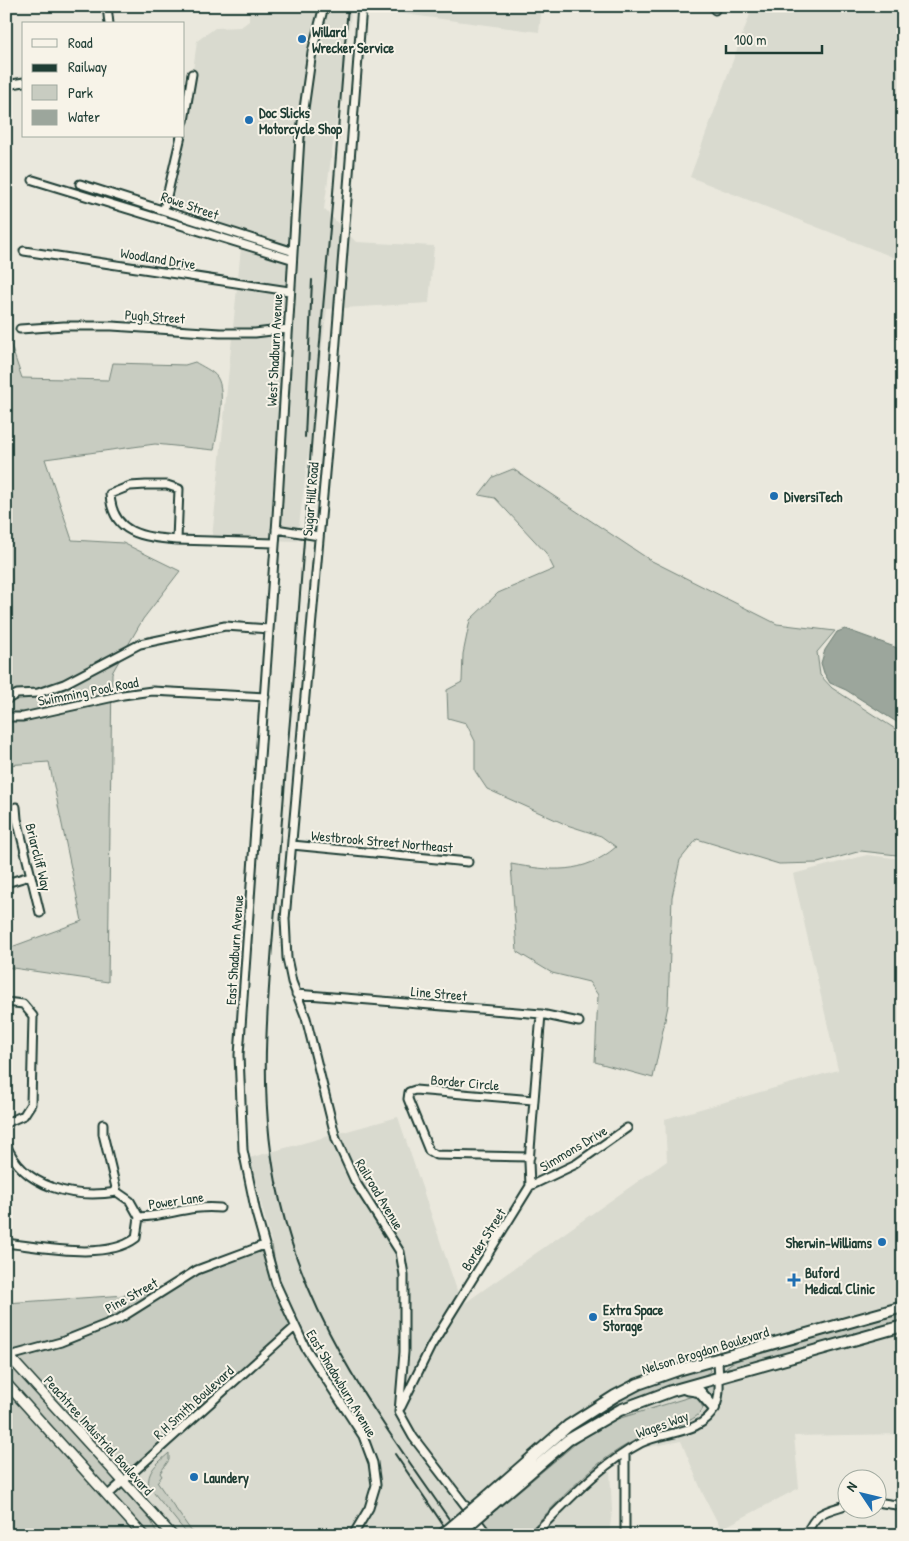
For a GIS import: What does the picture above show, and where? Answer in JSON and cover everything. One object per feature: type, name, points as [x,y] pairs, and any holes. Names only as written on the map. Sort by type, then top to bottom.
[{"type":"highway","name":"Nelson Brogdon Boulevard","points":[[490,1500],[568,1426],[615,1396],[638,1384],[718,1358],[903,1307]]},
{"type":"highway","points":[[442,1535],[568,1440],[605,1417],[644,1400],[680,1389],[903,1326]]},
{"type":"highway","points":[[680,1389],[699,1391],[714,1408]]},
{"type":"highway","points":[[457,1535],[490,1500]]},
{"type":"main road","name":"Peachtree Industrial Boulevard","points":[[7,1356],[172,1535]]},
{"type":"main road","points":[[6,1383],[143,1535]]},
{"type":"street","points":[[107,6],[109,22]]},
{"type":"street","name":"West Shadburn Avenue","points":[[265,698],[302,107],[312,52],[324,6]]},
{"type":"street","name":"Sugar Hill Road","points":[[296,994],[287,958],[285,919],[319,536],[362,6]]},
{"type":"street","points":[[185,115],[192,74]]},
{"type":"street","points":[[6,85],[22,82]]},
{"type":"street","points":[[164,209],[181,138]]},
{"type":"street","points":[[33,180],[291,259]]},
{"type":"street","name":"Rowe Street","points":[[80,184],[292,251]]},
{"type":"street","name":"Woodland Drive","points":[[24,251],[289,291]]},
{"type":"street","name":"Pugh Street","points":[[20,329],[64,326],[112,326],[255,333],[288,329]]},
{"type":"street","points":[[177,540],[179,489],[167,485],[130,486],[110,494],[113,514],[129,530],[146,538],[177,540],[275,543]]},
{"type":"street","points":[[276,529],[319,536]]},
{"type":"street","points":[[6,700],[17,694],[38,693],[64,684],[140,644],[225,626],[269,629]]},
{"type":"street","name":"Swimming Pool Road","points":[[6,718],[23,717],[123,695],[152,692],[265,698]]},
{"type":"street","name":"East Shadburn Avenue","points":[[264,1245],[243,1150],[239,1055],[265,698]]},
{"type":"street","name":"Briarcliff Way","points":[[16,807],[17,819],[40,913]]},
{"type":"street","name":"Westbrook Street Northeast","points":[[292,845],[468,862]]},
{"type":"street","points":[[6,883],[30,876]]},
{"type":"street","name":"Line Street","points":[[296,994],[541,1014],[579,1022]]},
{"type":"street","name":"Railroad Avenue","points":[[296,994],[306,1018],[336,1139],[355,1181],[400,1252],[404,1276],[404,1352],[399,1412]]},
{"type":"street","points":[[6,1002],[23,1004],[33,1016],[31,1104],[24,1115],[6,1123]]},
{"type":"street","points":[[530,1186],[533,1100],[541,1014]]},
{"type":"street","name":"Border Circle","points":[[530,1157],[436,1155],[430,1151],[408,1099],[409,1092],[415,1090],[533,1100]]},
{"type":"street","points":[[6,1144],[20,1169],[35,1181],[48,1188],[104,1194],[117,1192],[103,1124]]},
{"type":"street","name":"Simmons Drive","points":[[530,1186],[576,1164],[627,1128]]},
{"type":"street","name":"Border Street","points":[[399,1412],[431,1346],[530,1186]]},
{"type":"street","name":"Power Lane","points":[[117,1192],[130,1201],[139,1217],[158,1216],[186,1208],[220,1208]]},
{"type":"street","points":[[6,1243],[55,1249],[95,1250],[127,1245],[136,1238],[139,1217]]},
{"type":"street","name":"East Shadowburn Avenue","points":[[264,1245],[276,1284],[295,1327],[311,1357],[363,1436],[373,1463],[376,1485],[369,1508],[353,1535]]},
{"type":"street","name":"Pine Street","points":[[7,1356],[61,1342],[119,1319],[197,1270],[264,1245]]},
{"type":"street","name":"R H Smith Boulevard","points":[[108,1495],[295,1327]]},
{"type":"street","points":[[714,1408],[719,1391],[718,1358]]},
{"type":"street","name":"Wages Way","points":[[533,1535],[600,1471],[642,1442],[696,1426],[714,1408]]},
{"type":"street","points":[[399,1412],[413,1437],[488,1535]]},
{"type":"street","points":[[625,1454],[626,1535]]},
{"type":"street","points":[[886,1503],[903,1506]]},
{"type":"street","points":[[806,1535],[813,1519],[836,1508]]},
{"type":"shaded area","points":[[249,6],[542,6],[539,32],[352,7],[324,209],[356,242],[434,246],[429,303],[327,309],[297,541],[212,538],[242,238],[172,205],[173,190],[185,138],[197,41],[215,28],[241,27],[249,21]]},
{"type":"shaded area","points":[[753,6],[903,6],[903,261],[690,177]]},
{"type":"shaded area","points":[[867,855],[903,859],[903,1434],[794,1436],[799,1488],[721,1529],[703,1494],[681,1441],[638,1449],[617,1466],[610,1468],[612,1511],[609,1535],[158,1535],[151,1521],[114,1480],[215,1401],[279,1287],[272,1245],[249,1158],[398,1117],[462,1305],[667,1161],[665,1119],[838,1070],[793,874]]},
{"type":"green space","points":[[6,331],[22,378],[109,380],[113,363],[185,365],[195,362],[215,375],[220,384],[220,413],[214,450],[155,444],[45,459],[72,540],[123,543],[180,571],[143,619],[112,673],[108,982],[6,967],[6,949],[82,921],[49,762],[6,765]]},
{"type":"green space","points":[[513,469],[650,560],[777,624],[835,631],[817,652],[820,675],[832,688],[903,734],[903,786],[896,819],[897,855],[861,851],[818,863],[779,864],[697,839],[680,860],[672,897],[668,1006],[653,1078],[595,1062],[598,995],[589,982],[552,973],[517,952],[511,864],[553,869],[579,867],[604,856],[616,847],[601,836],[567,825],[487,789],[475,771],[475,741],[466,723],[448,718],[447,690],[462,682],[463,654],[470,620],[498,593],[554,569],[546,553],[495,498],[479,495],[493,477]]},
{"type":"green space","points":[[272,1245],[279,1287],[293,1326],[215,1401],[114,1480],[151,1521],[158,1535],[6,1535],[6,1303],[156,1293],[215,1261]]},
{"type":"green space","points":[[903,1311],[903,1321],[733,1368],[726,1367],[733,1362],[806,1337]]},
{"type":"green space","points":[[701,1367],[710,1369],[710,1372],[699,1378],[634,1398],[582,1425],[580,1422],[641,1387]]},
{"type":"green space","points":[[715,1384],[715,1397],[701,1388],[703,1387]]},
{"type":"green space","points":[[693,1396],[698,1398],[703,1408],[699,1414],[684,1423],[636,1440],[605,1459],[577,1483],[525,1535],[492,1535],[482,1522],[581,1439],[614,1420]]},
{"type":"green space","points":[[169,1453],[169,1460],[160,1473],[162,1476],[157,1482],[194,1535],[188,1535],[149,1487],[151,1472]]},
{"type":"water","points":[[845,629],[903,650],[903,726],[846,690],[830,683],[824,673],[821,663],[825,650],[837,632]]},
{"type":"railway","points":[[348,6],[269,983],[266,1056],[268,1128],[280,1201],[293,1248],[310,1293],[331,1335],[378,1416],[460,1535]]},
{"type":"railway","points":[[305,437],[312,280]]},
{"type":"railway","points":[[395,1454],[450,1535]]},
{"type":"place","name":"Willard Wrecker Service","points":[[302,39]]},
{"type":"place","name":"Doc Slicks Motorcycle Shop","points":[[249,120]]},
{"type":"place","name":"DiversiTech","points":[[774,496]]},
{"type":"place","name":"Sherwin-Williams","points":[[882,1242]]},
{"type":"place","name":"Buford Medical Clinic","points":[[794,1280]]},
{"type":"place","name":"Extra Space Storage","points":[[593,1317]]},
{"type":"place","name":"Laundery","points":[[194,1477]]}]
